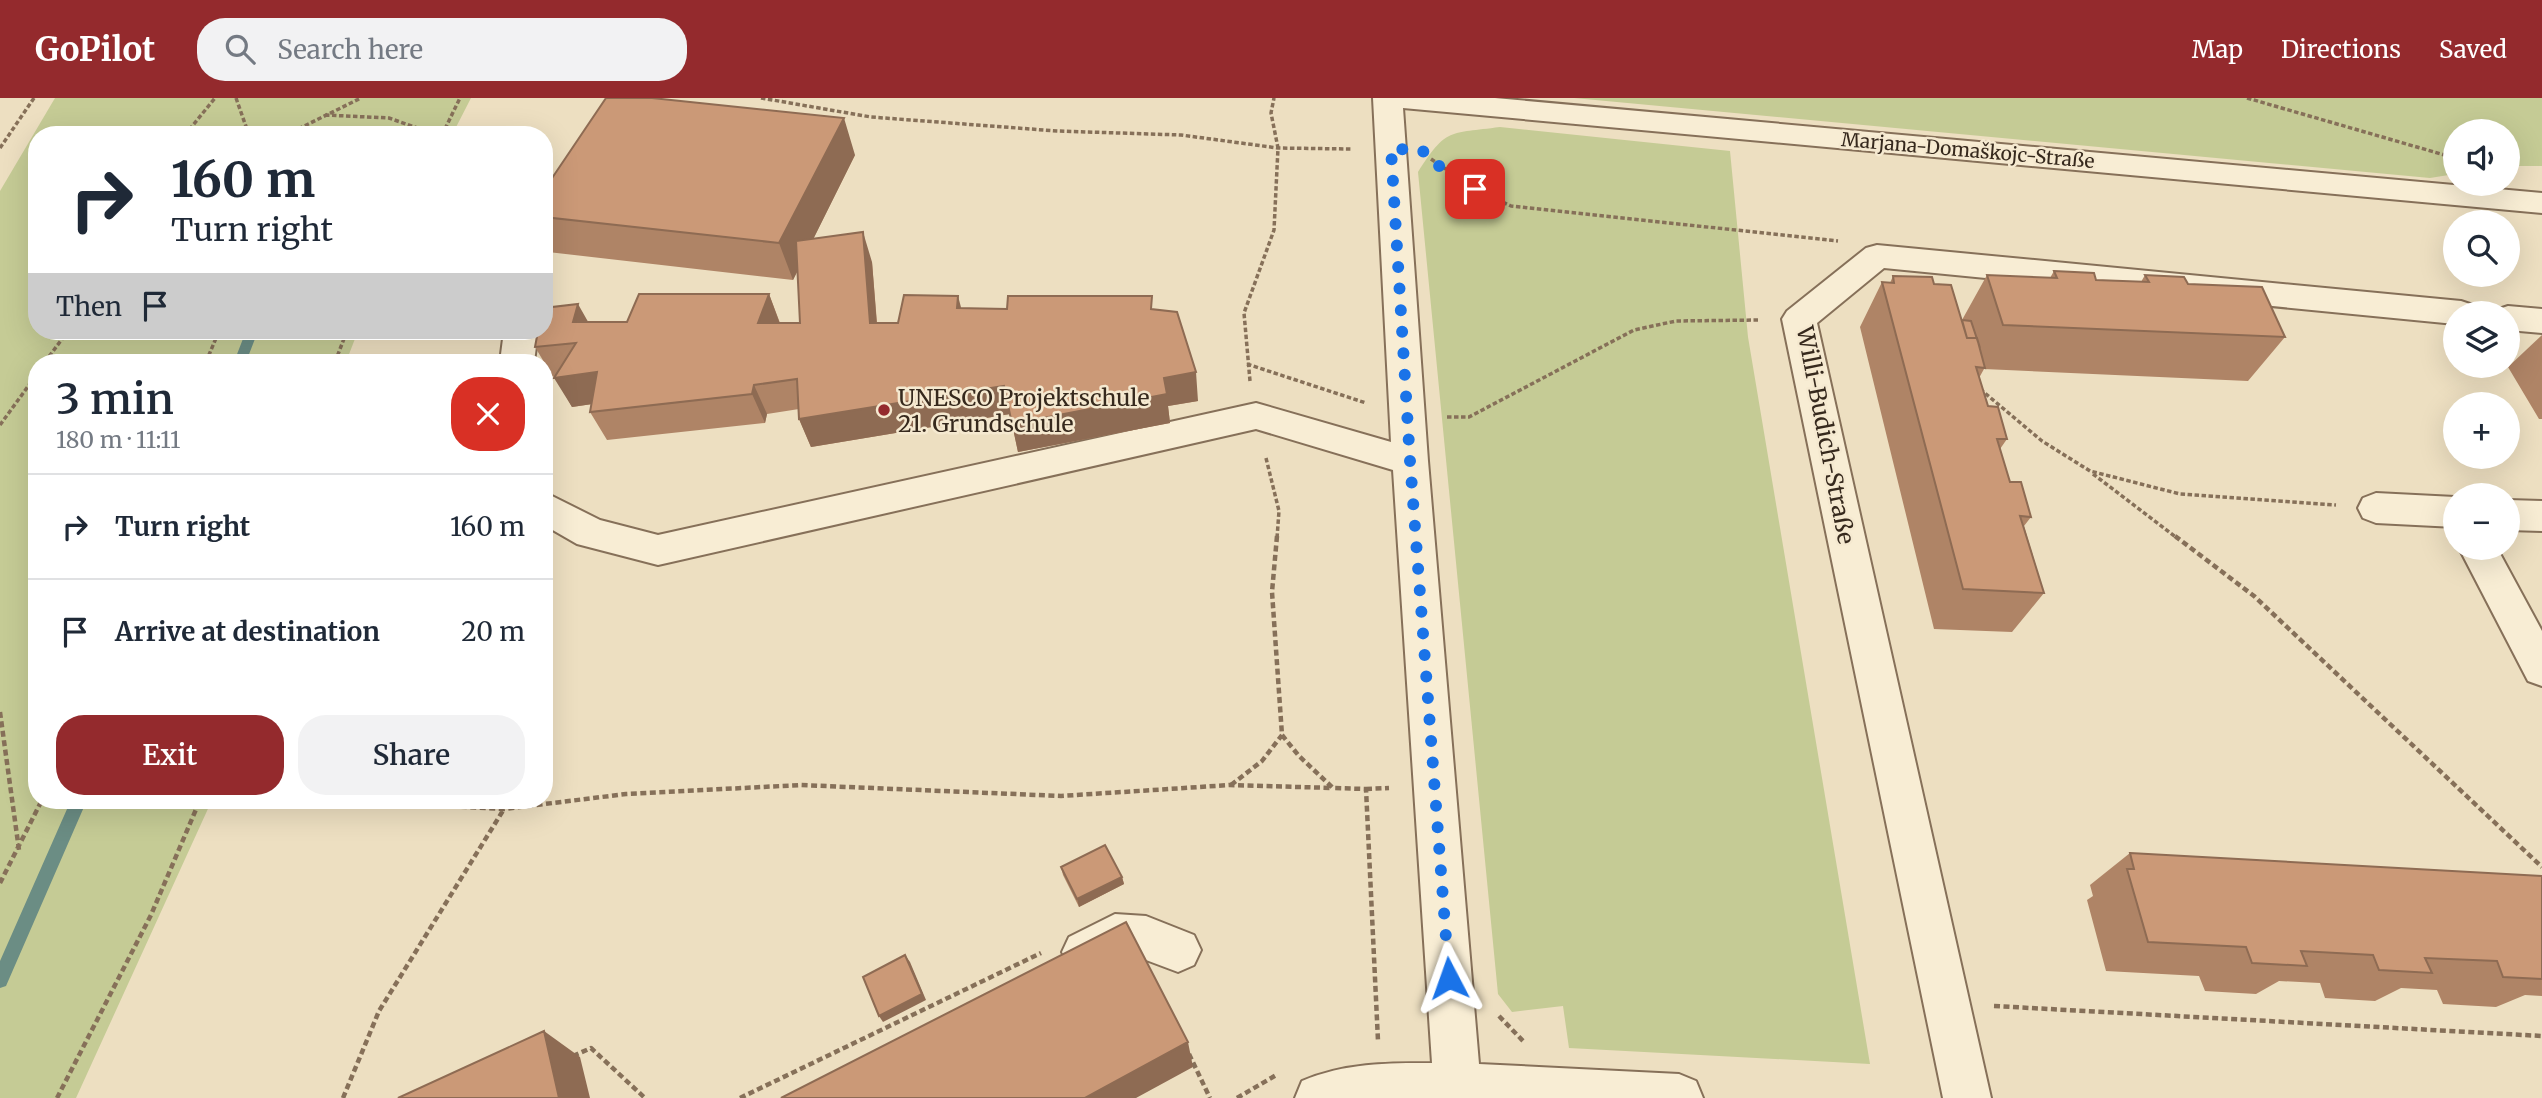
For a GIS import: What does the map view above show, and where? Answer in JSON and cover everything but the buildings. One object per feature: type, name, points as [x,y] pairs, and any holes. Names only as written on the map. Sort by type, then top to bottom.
[{"type":"street","points":[[1390,98],[1410,461],[1458,1093]]},
{"type":"street","name":"Marjana-Domaškojc-Straße","points":[[1390,98],[2542,203]]},
{"type":"street","name":"Willi-Budich-Straße","points":[[1967,1098],[1799,319],[1877,256],[2443,311]]},
{"type":"street","points":[[2520,319],[2542,321]]},
{"type":"street","points":[[553,511],[590,533],[658,550],[1256,416],[1410,461]]},
{"type":"street","points":[[2376,508],[2443,511]]},
{"type":"street","points":[[2520,515],[2542,516]]},
{"type":"street","points":[[2484,560],[2542,670]]},
{"type":"street","points":[[1053,958],[1115,936],[1146,938],[1178,950]]},
{"type":"street","points":[[1320,1098],[1341,1090],[1380,1087],[1458,1093],[1679,1098]]},
{"type":"path","points":[[0,148],[34,98]]},
{"type":"path","points":[[192,126],[215,98]]},
{"type":"path","points":[[236,98],[246,126]]},
{"type":"path","points":[[304,126],[360,98]]},
{"type":"path","points":[[444,126],[460,98]]},
{"type":"path","points":[[761,98],[871,117],[1057,131],[1181,135],[1278,148],[1422,150],[1433,162],[1475,189],[1511,206],[1847,242]]},
{"type":"path","points":[[1273,98],[1271,113],[1278,148],[1274,230],[1244,313],[1247,364],[1256,416],[1279,511],[1272,592],[1282,735],[1299,756],[1333,788]]},
{"type":"path","points":[[2247,98],[2443,155]]},
{"type":"path","points":[[325,115],[389,118],[417,126]]},
{"type":"path","points":[[1443,417],[1469,417],[1634,330],[1675,321],[1799,319]]},
{"type":"path","points":[[1972,382],[2042,441],[2090,471],[2254,596],[2542,867]]},
{"type":"path","points":[[0,425],[28,386]]},
{"type":"path","points":[[2090,471],[2180,494],[2376,508]]},
{"type":"path","points":[[0,712],[19,850]]},
{"type":"path","points":[[1230,785],[1262,761],[1282,735]]},
{"type":"path","points":[[553,803],[626,794],[801,785],[1061,796],[1230,785],[1366,789],[1380,1087]]},
{"type":"path","points":[[0,883],[38,809]]},
{"type":"path","points":[[57,1098],[151,915],[197,809]]},
{"type":"path","points":[[343,1098],[379,1012],[504,809]]},
{"type":"path","points":[[740,1098],[1053,958]]},
{"type":"path","points":[[1980,1005],[2542,1036]]},
{"type":"path","points":[[566,1059],[590,1048],[645,1098]]},
{"type":"path","points":[[1186,1049],[1210,1098]]},
{"type":"green space","points":[[55,98],[471,98],[457,126],[38,126]]},
{"type":"green space","points":[[1574,98],[2542,98],[2542,166],[2520,166],[2520,119],[2443,119],[2443,176],[2430,178]]},
{"type":"green space","points":[[1500,127],[1730,151],[1748,337],[1870,1064],[1569,1048],[1563,1006],[1512,1012],[1498,994],[1418,172],[1436,147],[1451,135]]},
{"type":"green space","points":[[28,144],[28,340],[355,340],[349,354],[28,354],[28,809],[208,809],[76,1098],[0,1098],[0,191]]},
{"type":"waterway","points":[[243,354],[249,340]]},
{"type":"waterway","points":[[0,980],[75,809]]},
{"type":"place","name":"UNESCO Projektschule 21. Grundschule","points":[[884,410]]},
{"type":"route","points":[[1449,978],[1410,461],[1391,149],[1422,150],[1433,162],[1475,189]]}]
